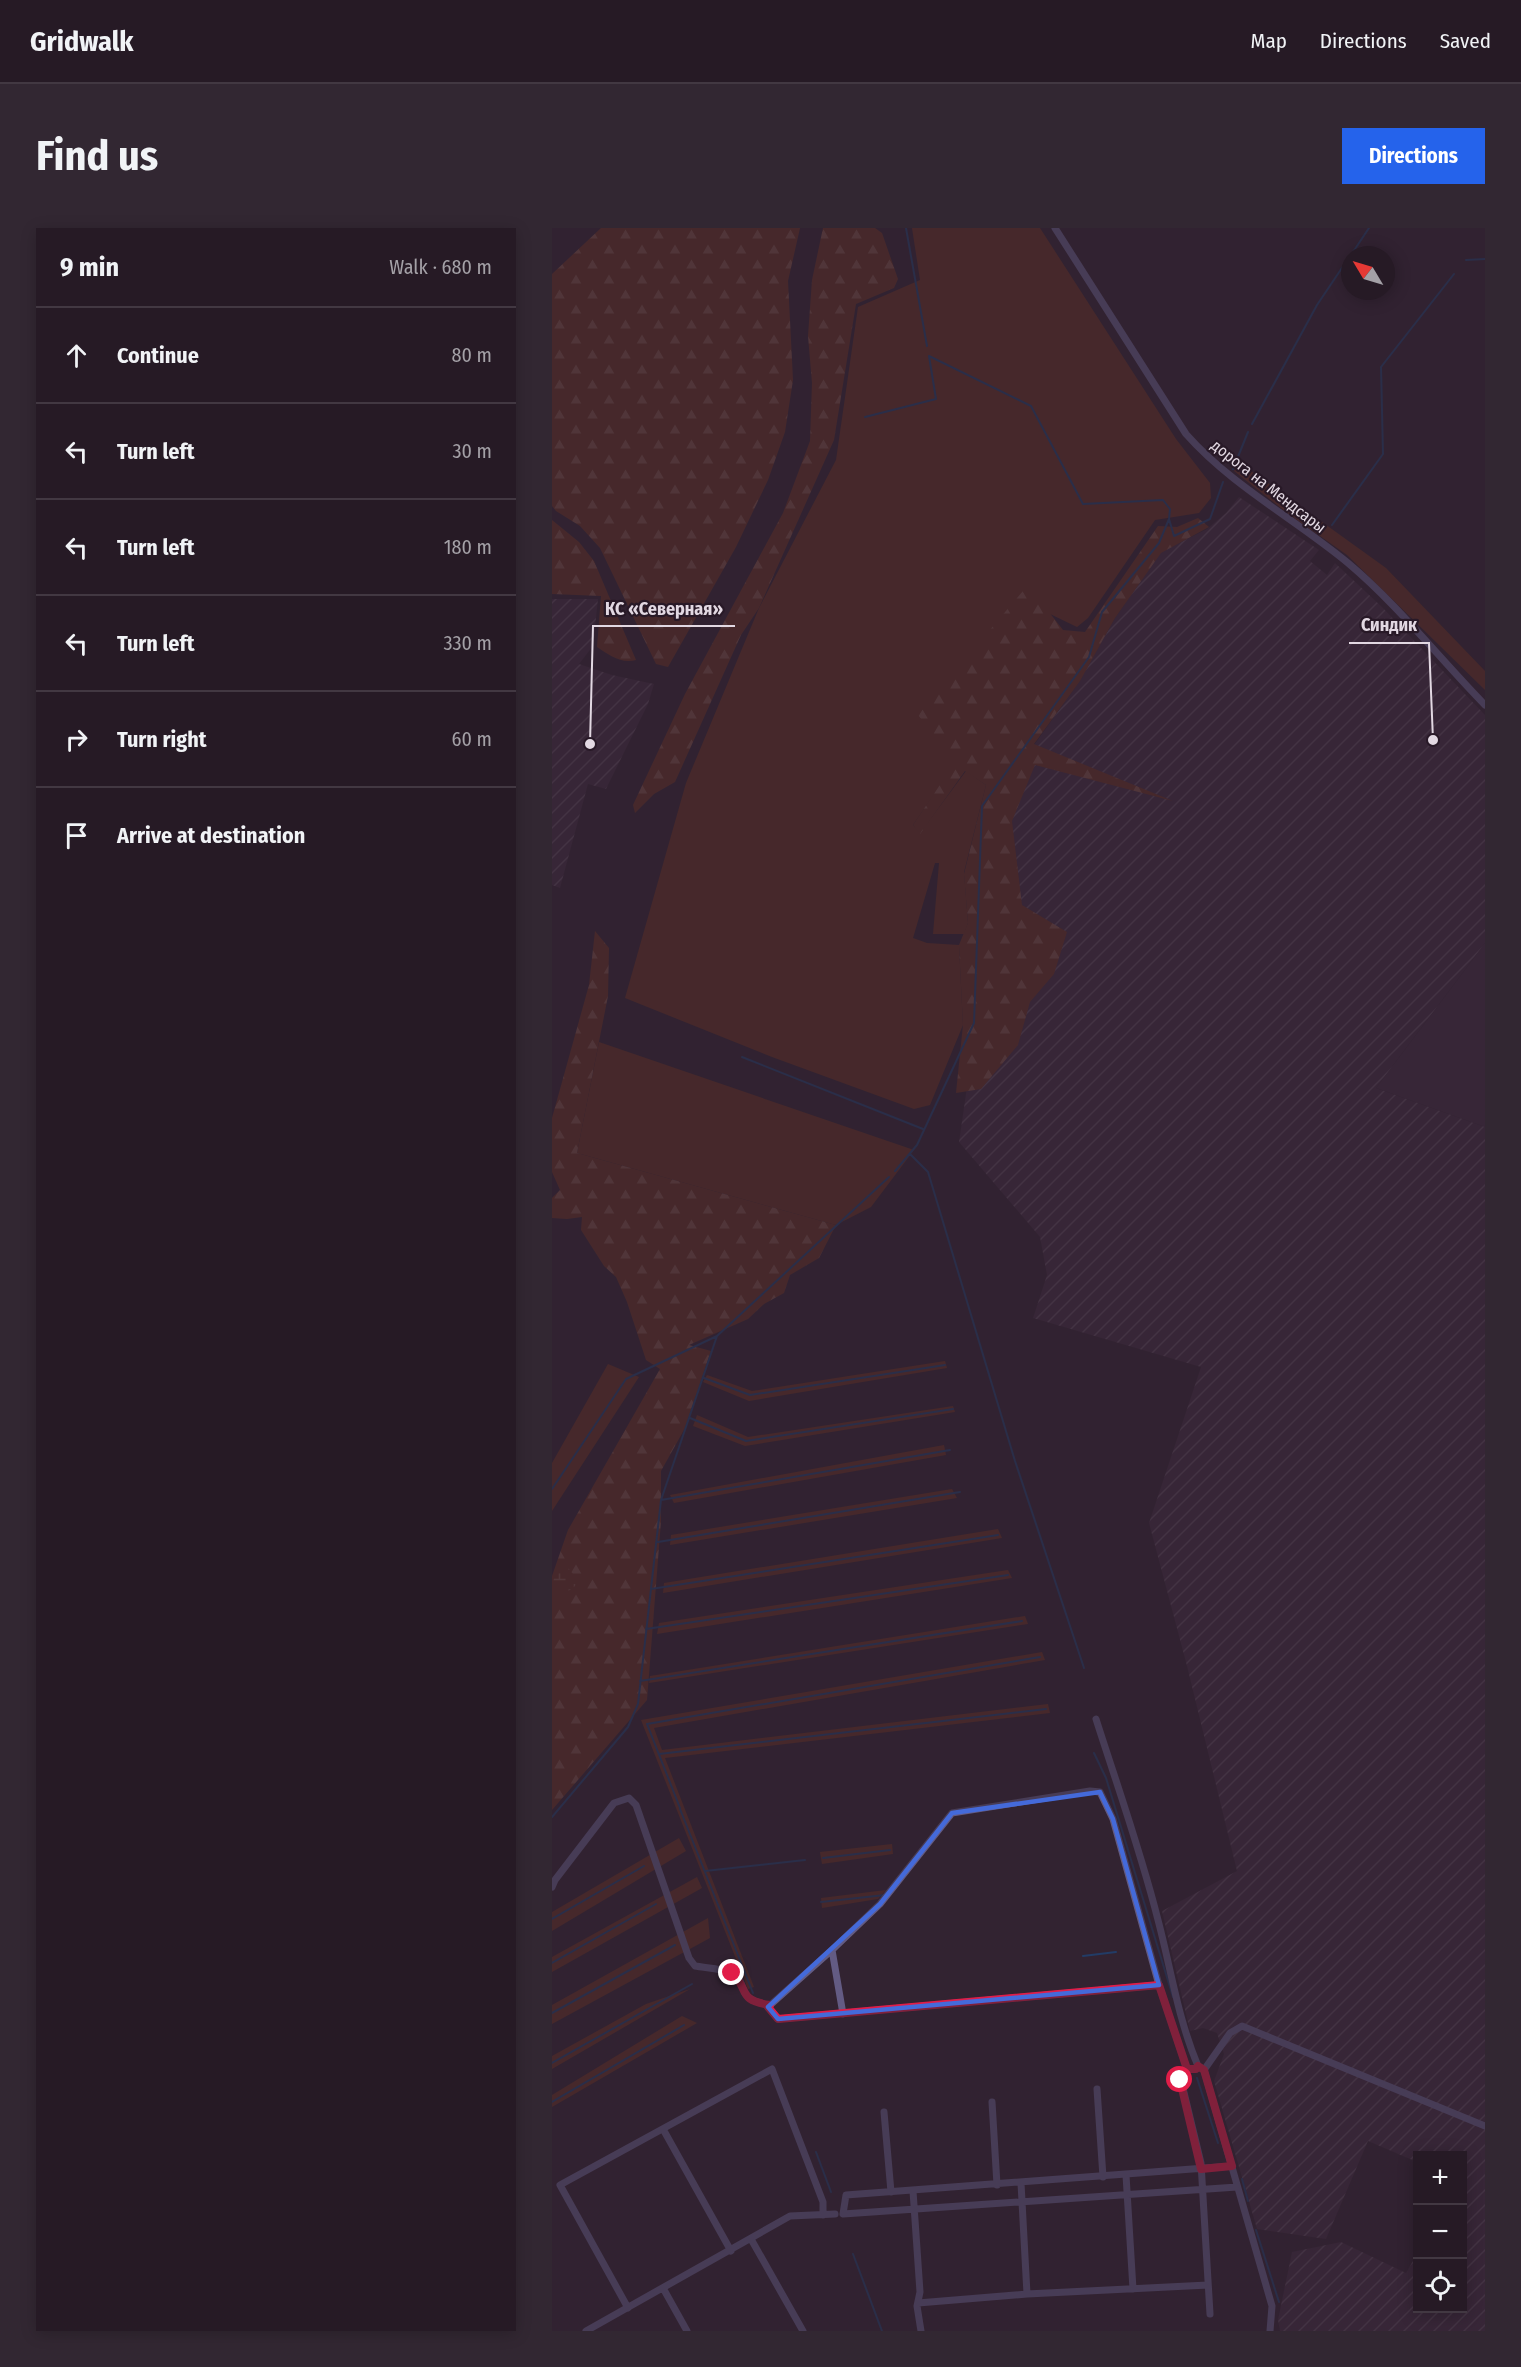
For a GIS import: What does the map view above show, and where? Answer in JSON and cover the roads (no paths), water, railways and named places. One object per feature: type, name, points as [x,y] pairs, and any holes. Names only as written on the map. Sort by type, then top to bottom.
[{"type":"street","name":"дорога на Мендсары","points":[[1055,228],[1193,442],[1222,469],[1355,570],[1397,610],[1485,705]]},
{"type":"street","points":[[1096,1719],[1158,1918],[1190,2046],[1201,2068],[1232,2166],[1272,2306],[1270,2331]]},
{"type":"street","points":[[1159,1985],[778,2019],[768,2007],[880,1904],[952,1813],[1014,1802],[1100,1792],[1113,1819],[1159,1985],[1187,2069],[1201,2068],[1230,2033],[1242,2026],[1485,2126]]},
{"type":"street","points":[[552,1887],[614,1803],[629,1798],[636,1805],[689,1958],[695,1966],[732,1973],[738,1978],[743,1994],[756,2003],[770,2005]]},
{"type":"street","points":[[832,1950],[843,2014]]},
{"type":"street","points":[[628,2307],[560,2185],[772,2069],[823,2202],[823,2215]]},
{"type":"street","points":[[1180,2080],[1201,2169],[1210,2314]]},
{"type":"street","points":[[1096,2089],[1103,2177]]},
{"type":"street","points":[[993,2102],[997,2185]]},
{"type":"street","points":[[884,2112],[891,2192]]},
{"type":"street","points":[[663,2128],[731,2251]]},
{"type":"street","points":[[1232,2166],[846,2195],[843,2214],[914,2211],[1237,2187]]},
{"type":"street","points":[[1126,2175],[1133,2289]]},
{"type":"street","points":[[1021,2183],[1027,2294]]},
{"type":"street","points":[[913,2191],[921,2331]]},
{"type":"street","points":[[586,2331],[790,2216],[835,2214]]},
{"type":"street","points":[[751,2239],[803,2331]]},
{"type":"street","points":[[918,2303],[1027,2294],[1208,2285]]},
{"type":"street","points":[[663,2288],[687,2331]]},
{"type":"waterway","points":[[906,228],[927,346]]},
{"type":"waterway","points":[[1357,246],[1369,228]]},
{"type":"waterway","points":[[1466,260],[1485,259]]},
{"type":"waterway","points":[[1252,424],[1317,305],[1341,269]]},
{"type":"waterway","points":[[1332,525],[1383,454],[1381,367],[1454,274]]},
{"type":"waterway","points":[[929,356],[1031,406],[1083,504],[1163,500],[1170,509],[1169,519]]},
{"type":"waterway","points":[[865,417],[936,399],[929,356]]},
{"type":"waterway","points":[[1233,469],[1248,432]]},
{"type":"waterway","points":[[895,1171],[917,1145],[974,1023],[982,806],[1089,657],[1102,612],[1159,543],[1169,519],[1174,536],[1210,519],[1223,482]]},
{"type":"waterway","points":[[742,1057],[923,1129]]},
{"type":"waterway","points":[[910,1154],[928,1172],[1015,1461],[1084,1668]]},
{"type":"waterway","points":[[552,1489],[626,1379],[717,1336],[889,1177]]},
{"type":"waterway","points":[[552,1817],[628,1727],[638,1704],[661,1500],[717,1336]]},
{"type":"waterway","points":[[704,1378],[750,1395],[945,1365]]},
{"type":"waterway","points":[[690,1418],[746,1441],[953,1409]]},
{"type":"waterway","points":[[661,1500],[950,1450]]},
{"type":"waterway","points":[[658,1542],[960,1492]]},
{"type":"waterway","points":[[651,1589],[998,1535]]},
{"type":"waterway","points":[[646,1629],[1008,1575]]},
{"type":"waterway","points":[[640,1681],[1022,1621]]},
{"type":"waterway","points":[[680,1808],[647,1724],[1040,1657]]},
{"type":"waterway","points":[[659,1754],[1046,1709]]},
{"type":"waterway","points":[[1094,1753],[1106,1778],[1173,1997]]},
{"type":"waterway","points":[[680,1809],[753,1993]]},
{"type":"waterway","points":[[823,1858],[890,1850]]},
{"type":"waterway","points":[[705,1871],[805,1860]]},
{"type":"waterway","points":[[552,1919],[644,1866]]},
{"type":"waterway","points":[[821,1902],[885,1895]]},
{"type":"waterway","points":[[552,1963],[656,1904]]},
{"type":"waterway","points":[[552,2013],[675,1945]]},
{"type":"waterway","points":[[1083,1956],[1116,1952]]},
{"type":"waterway","points":[[552,2063],[692,1984]]},
{"type":"waterway","points":[[552,2102],[684,2025]]},
{"type":"waterway","points":[[1197,2078],[1218,2143]]},
{"type":"waterway","points":[[816,2152],[831,2192]]},
{"type":"waterway","points":[[1242,2179],[1248,2201]]},
{"type":"waterway","points":[[1256,2230],[1279,2302]]},
{"type":"waterway","points":[[853,2254],[882,2331]]},
{"type":"place","name":"Синдик","points":[[1433,740]]},
{"type":"place","name":"КС «Северная»","points":[[590,744]]}]
